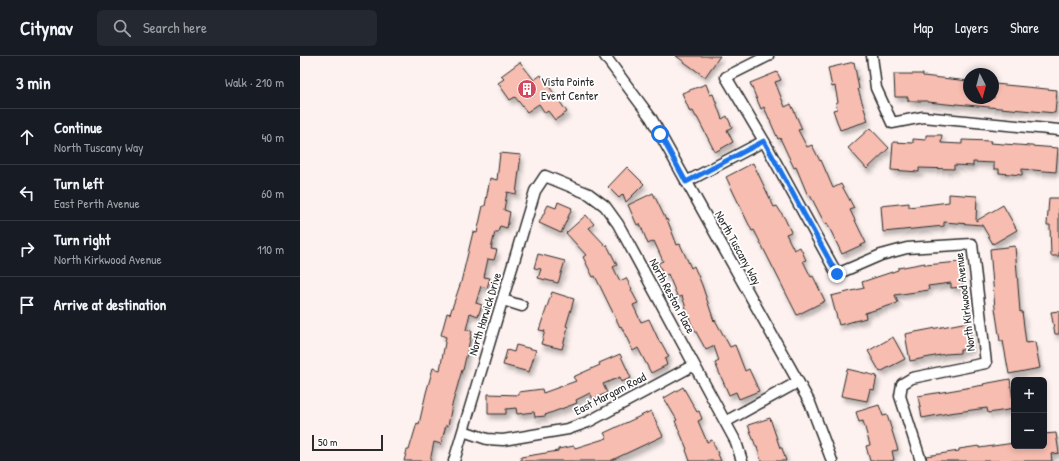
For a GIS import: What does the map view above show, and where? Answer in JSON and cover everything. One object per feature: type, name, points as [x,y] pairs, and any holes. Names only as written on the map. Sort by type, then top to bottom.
[{"type":"street","name":"North Tuscany Way","points":[[605,56],[651,118],[810,403],[832,461]]},
{"type":"street","name":"North Kirkwood Avenue","points":[[768,56],[726,77],[764,141],[837,274],[881,255],[907,248],[972,244],[986,363],[912,378],[902,384],[900,396],[921,461]]},
{"type":"street","points":[[872,56],[876,88],[892,123],[923,117],[1059,130]]},
{"type":"street","points":[[686,182],[764,141]]},
{"type":"street","name":"North Harwick Drive","points":[[454,461],[535,191],[545,176]]},
{"type":"street","name":"North Reston Place","points":[[545,176],[589,194],[605,206],[618,224],[726,422],[736,442],[742,461]]},
{"type":"street","points":[[503,300],[522,306]]},
{"type":"street","name":"East Margam Road","points":[[463,431],[487,439],[503,440],[568,429],[588,422],[694,365]]},
{"type":"street","points":[[726,422],[798,382]]},
{"type":"building","points":[[676,56],[720,56],[705,77]]},
{"type":"building","name":"Vista Pointe Event Center","points":[[520,62],[534,80],[541,75],[567,112],[555,120],[548,111],[545,113],[539,104],[527,112],[515,97],[510,100],[498,83],[504,79],[501,76]]},
{"type":"building","points":[[854,62],[858,89],[868,121],[840,130],[833,110],[837,109],[836,103],[838,102],[835,86],[832,87],[828,68]]},
{"type":"building","points":[[777,72],[781,80],[775,82],[785,107],[791,104],[802,129],[798,130],[807,147],[812,145],[820,161],[821,160],[833,188],[841,184],[854,208],[850,210],[866,243],[842,254],[827,223],[825,224],[810,195],[808,196],[796,167],[794,168],[780,138],[778,139],[764,107],[761,109],[750,83]]},
{"type":"building","points":[[894,74],[923,74],[923,76],[963,80],[963,104],[999,104],[999,84],[1057,90],[1055,113],[956,105],[928,101],[908,101],[908,97],[895,97]]},
{"type":"building","points":[[706,84],[710,95],[713,94],[722,119],[727,116],[732,127],[727,130],[733,142],[715,152],[697,117],[693,111],[690,112],[682,93]]},
{"type":"building","points":[[870,128],[889,148],[867,169],[848,148]]},
{"type":"building","points":[[926,135],[942,135],[941,143],[962,144],[962,140],[991,141],[990,143],[1058,148],[1056,172],[1022,169],[1022,175],[999,173],[999,169],[994,169],[994,163],[973,162],[973,166],[954,165],[954,169],[919,168],[919,172],[891,170],[893,142],[913,143],[913,139],[926,140]]},
{"type":"building","points":[[500,153],[521,155],[516,194],[507,192],[504,210],[510,212],[507,228],[500,226],[498,232],[495,232],[491,249],[497,250],[494,260],[488,259],[484,277],[490,278],[487,288],[481,286],[476,303],[482,305],[478,316],[470,313],[466,330],[472,331],[463,370],[452,405],[448,426],[446,425],[441,444],[434,442],[430,461],[404,461],[417,423],[419,424],[433,368],[440,370],[446,337],[441,335],[447,313],[450,314],[461,282],[473,232],[477,233],[483,206],[485,206],[490,178],[497,180]]},
{"type":"building","points":[[753,163],[774,207],[777,206],[785,219],[791,232],[786,234],[794,250],[800,247],[806,260],[803,261],[811,277],[813,276],[825,301],[797,315],[754,230],[752,231],[726,177]]},
{"type":"building","points":[[627,167],[644,184],[626,202],[623,194],[619,198],[608,187]]},
{"type":"building","points":[[653,193],[666,220],[667,219],[677,245],[680,244],[691,268],[694,266],[714,321],[715,320],[730,347],[735,345],[745,371],[749,369],[759,391],[739,399],[736,392],[729,395],[715,363],[719,361],[714,346],[706,350],[691,323],[682,296],[678,298],[668,274],[664,276],[658,263],[663,261],[654,241],[648,244],[640,224],[637,225],[628,205]]},
{"type":"building","points":[[949,194],[977,196],[976,221],[1003,205],[1017,230],[993,244],[982,225],[944,222],[944,226],[883,232],[881,206],[909,203],[909,207],[949,202]]},
{"type":"building","points":[[1049,198],[1059,198],[1059,256],[1051,256],[1050,225],[1047,225]]},
{"type":"building","points":[[558,202],[572,208],[561,233],[539,223],[548,205],[556,208]]},
{"type":"building","points":[[586,215],[594,224],[589,228],[606,246],[607,245],[617,265],[613,267],[620,281],[626,278],[632,289],[631,290],[638,303],[633,305],[641,322],[649,319],[660,343],[661,342],[669,357],[665,359],[667,365],[651,373],[638,348],[633,351],[595,276],[593,277],[583,257],[586,255],[566,233]]},
{"type":"building","points":[[1015,246],[1020,312],[1022,311],[1026,343],[1035,342],[1040,368],[1009,374],[1003,341],[1000,341],[995,308],[990,249]]},
{"type":"building","points":[[538,254],[565,261],[558,283],[538,278],[541,269],[534,268]]},
{"type":"building","points":[[960,262],[963,287],[951,288],[951,283],[928,286],[929,290],[895,295],[898,303],[865,313],[866,318],[839,325],[831,296],[864,288],[862,282],[898,270],[898,268],[925,263],[925,265]]},
{"type":"building","points":[[552,292],[574,299],[566,326],[568,327],[562,349],[541,344],[545,331],[539,330]]},
{"type":"building","points":[[1059,311],[1059,334],[1055,334],[1051,312]]},
{"type":"building","points":[[968,322],[972,349],[960,350],[960,353],[945,354],[910,361],[905,334]]},
{"type":"building","points":[[893,337],[905,359],[880,372],[868,351]]},
{"type":"building","points":[[516,345],[536,350],[529,372],[503,365],[507,350],[514,352]]},
{"type":"building","points":[[620,354],[631,378],[621,382],[620,377],[603,384],[607,393],[593,399],[590,393],[576,400],[577,403],[545,415],[546,416],[535,417],[534,412],[517,414],[516,408],[506,409],[506,414],[488,414],[488,394],[519,395],[519,392],[542,389],[543,393],[576,381],[573,377]]},
{"type":"building","points":[[847,369],[877,376],[874,390],[870,389],[867,401],[841,396]]},
{"type":"building","points":[[1010,379],[1011,409],[988,413],[987,408],[922,418],[918,396],[984,385],[983,384]]},
{"type":"building","points":[[683,387],[697,412],[699,411],[702,419],[698,421],[707,442],[712,440],[721,461],[690,461],[686,450],[687,449],[675,421],[677,420],[664,398]]},
{"type":"building","points":[[879,405],[883,416],[887,415],[898,450],[892,451],[894,460],[890,461],[870,461],[866,446],[870,445],[863,421],[859,422],[856,412]]},
{"type":"building","points":[[651,411],[663,436],[610,461],[521,461],[521,457],[558,451],[558,449],[574,446],[575,448],[607,438],[604,433]]},
{"type":"building","points":[[770,418],[786,461],[761,461],[748,425]]},
{"type":"building","points":[[1056,433],[1059,453],[1051,454],[1052,461],[927,461],[926,456],[959,451],[959,449],[979,446],[979,448],[1011,443],[1011,449],[1047,449],[1047,434]]},
{"type":"place","name":"Vista Pointe Event Center","points":[[527,89]]},
{"type":"route","points":[[660,134],[686,182],[764,141],[837,274]]}]
